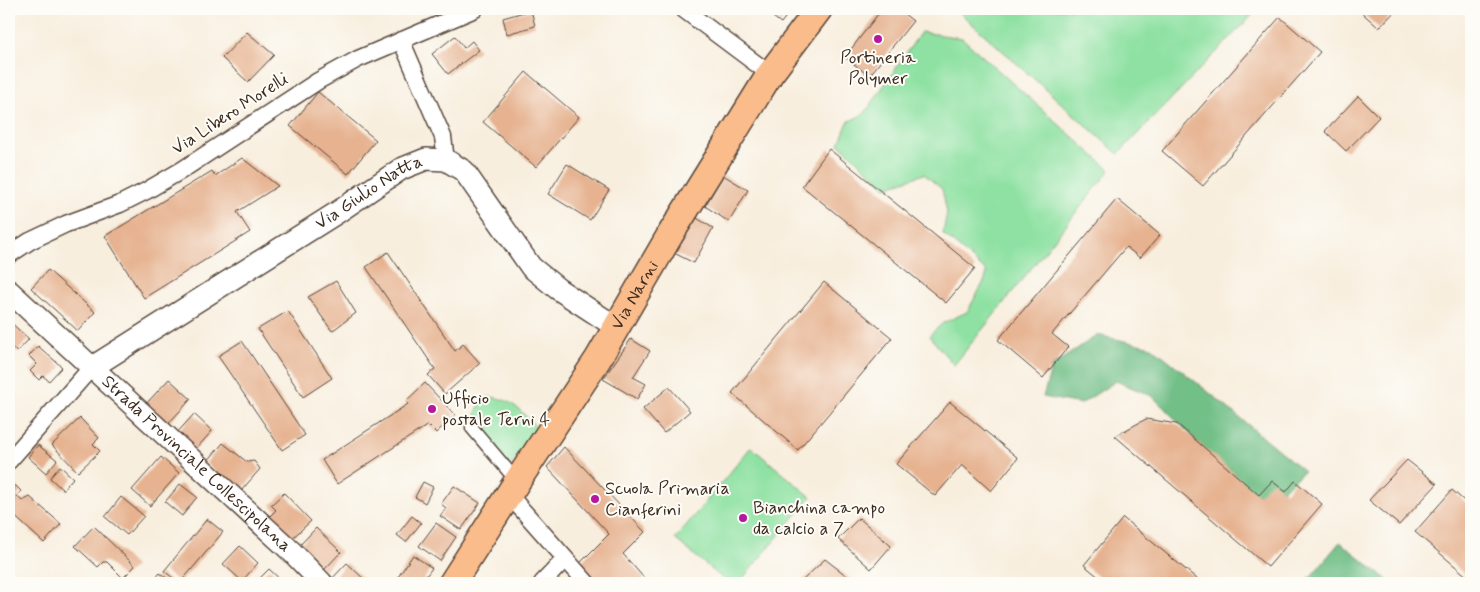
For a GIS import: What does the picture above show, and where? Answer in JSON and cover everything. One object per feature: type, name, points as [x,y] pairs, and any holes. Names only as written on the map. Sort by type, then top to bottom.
[{"type":"main road","name":"Via Narni","points":[[452,583],[598,359],[670,235],[770,74],[819,9]]},
{"type":"street","name":"Via Libero Morelli","points":[[9,255],[30,241],[66,224],[120,204],[146,191],[182,170],[318,81],[358,59],[475,9]]},
{"type":"street","points":[[683,9],[770,74]]},
{"type":"street","points":[[401,40],[443,137],[446,160]]},
{"type":"street","name":"Via Giulio Natta","points":[[91,368],[338,212],[401,169],[426,159],[446,160],[464,171],[531,267],[558,290],[616,327]]},
{"type":"street","name":"Strada Provinciale Collescipolana","points":[[9,291],[292,552],[322,583]]},
{"type":"street","points":[[9,461],[91,368]]},
{"type":"street","points":[[472,428],[510,473],[513,488],[565,559],[587,583]]},
{"type":"street","points":[[542,583],[565,559]]},
{"type":"green space","points":[[959,9],[1258,9],[1118,154],[958,11]]},
{"type":"green space","points":[[921,32],[962,38],[1110,170],[954,365],[929,336],[943,323],[967,312],[985,280],[987,272],[943,234],[947,212],[942,189],[924,174],[886,187],[839,144],[848,122],[865,113]]},
{"type":"green space","points":[[1097,335],[1152,347],[1304,471],[1270,501],[1240,484],[1152,396],[1116,381],[1081,404],[1043,397],[1052,366]]},
{"type":"green space","points":[[489,397],[511,403],[537,428],[510,467],[488,442],[477,423],[476,414],[480,405]]},
{"type":"green space","name":"Bianchina campo da calcio a 7","points":[[751,447],[811,497],[739,583],[728,583],[675,539]]},
{"type":"green space","points":[[1340,542],[1391,583],[1306,582]]},
{"type":"building","points":[[762,9],[792,9],[781,23]]},
{"type":"building","name":"Portineria Polymer","points":[[882,9],[898,9],[913,21],[869,76],[845,57]]},
{"type":"building","points":[[1362,9],[1397,9],[1379,28],[1360,11]]},
{"type":"building","points":[[531,10],[535,26],[507,34],[503,18]]},
{"type":"building","points":[[1280,17],[1320,52],[1203,186],[1162,151]]},
{"type":"building","points":[[247,32],[274,55],[248,82],[222,58]]},
{"type":"building","points":[[455,36],[464,48],[472,41],[479,50],[448,74],[432,54]]},
{"type":"building","points":[[526,72],[579,117],[536,167],[483,122]]},
{"type":"building","points":[[318,92],[376,140],[348,174],[290,126]]},
{"type":"building","points":[[1358,96],[1379,117],[1346,151],[1325,131]]},
{"type":"building","points":[[829,149],[975,268],[946,303],[802,186]]},
{"type":"building","points":[[242,158],[278,186],[237,212],[250,232],[144,298],[105,236],[212,171],[215,176]]},
{"type":"building","points":[[567,164],[609,190],[590,220],[548,194]]},
{"type":"building","points":[[723,175],[748,190],[729,222],[705,206]]},
{"type":"building","points":[[1117,199],[1160,235],[1140,258],[1126,247],[1052,334],[1068,347],[1043,378],[998,340]]},
{"type":"building","points":[[695,217],[713,228],[694,263],[674,253]]},
{"type":"building","points":[[388,252],[455,351],[463,344],[480,363],[445,394],[428,375],[435,369],[366,267]]},
{"type":"building","points":[[48,270],[95,312],[78,331],[31,288]]},
{"type":"building","points":[[336,281],[356,313],[332,331],[308,297]]},
{"type":"building","points":[[824,282],[892,338],[798,450],[732,393]]},
{"type":"building","points":[[288,311],[332,378],[303,397],[258,329]]},
{"type":"building","points":[[9,321],[29,339],[17,352],[9,345]]},
{"type":"building","points":[[631,339],[650,351],[633,377],[646,384],[637,399],[603,379]]},
{"type":"building","points":[[242,341],[305,435],[282,450],[218,356]]},
{"type":"building","points":[[38,346],[62,367],[49,381],[43,376],[39,380],[30,371],[37,364],[29,356]]},
{"type":"building","points":[[169,379],[191,399],[167,425],[145,405]]},
{"type":"building","points":[[425,383],[455,415],[436,433],[428,425],[337,484],[322,460],[408,404],[406,401]]},
{"type":"building","points":[[669,387],[690,411],[664,433],[643,409]]},
{"type":"building","points":[[950,402],[1018,458],[991,491],[962,465],[935,496],[896,464]]},
{"type":"building","points":[[194,414],[212,431],[195,450],[176,434]]},
{"type":"building","points":[[80,418],[99,438],[93,444],[100,451],[78,472],[52,445]]},
{"type":"building","points":[[1146,419],[1177,424],[1259,495],[1272,481],[1286,492],[1295,481],[1322,504],[1268,567],[1115,436]]},
{"type":"building","points":[[223,443],[247,462],[254,461],[260,469],[240,492],[206,463]]},
{"type":"building","points":[[38,445],[57,460],[46,473],[28,457]]},
{"type":"building","name":"Scuola Primaria Cianferini","points":[[564,447],[645,532],[623,554],[644,578],[639,583],[597,583],[579,564],[609,534],[547,467]]},
{"type":"building","points":[[161,457],[179,473],[150,506],[132,490]]},
{"type":"building","points":[[1407,460],[1437,484],[1399,525],[1369,500]]},
{"type":"building","points":[[60,466],[73,478],[63,490],[50,478]]},
{"type":"building","points":[[423,482],[433,487],[425,503],[415,497]]},
{"type":"building","points":[[180,484],[197,497],[182,516],[165,502]]},
{"type":"building","points":[[15,485],[21,491],[17,496],[22,501],[30,497],[61,524],[44,543],[9,511],[9,493]]},
{"type":"building","points":[[454,486],[480,503],[461,530],[440,516],[446,508],[441,504]]},
{"type":"building","points":[[1452,490],[1471,507],[1471,575],[1469,578],[1415,532]]},
{"type":"building","points":[[284,493],[311,521],[288,542],[266,520],[276,510],[271,505]]},
{"type":"building","points":[[121,497],[144,516],[127,535],[105,517]]},
{"type":"building","points":[[412,516],[421,523],[406,542],[397,535]]},
{"type":"building","points":[[859,518],[891,546],[871,569],[838,539]]},
{"type":"building","points":[[1123,518],[1202,583],[1106,583],[1084,565]]},
{"type":"building","points":[[207,519],[223,532],[180,583],[164,571]]},
{"type":"building","points":[[436,523],[456,537],[440,561],[419,546]]},
{"type":"building","points":[[94,526],[135,566],[123,578],[107,562],[103,562],[98,567],[75,546]]},
{"type":"building","points":[[316,528],[341,552],[324,570],[299,546]]},
{"type":"building","points":[[240,546],[258,563],[242,581],[223,564]]},
{"type":"building","points":[[413,555],[432,568],[421,583],[394,583]]},
{"type":"building","points":[[825,559],[856,583],[807,583],[803,580]]},
{"type":"building","points":[[347,563],[366,581],[364,583],[328,583]]},
{"type":"building","points":[[269,569],[283,582],[255,583]]},
{"type":"building","points":[[160,573],[173,583],[151,583]]},
{"type":"place","name":"Portineria Polymer","points":[[878,39]]},
{"type":"place","name":"Ufficio postale Terni 4","points":[[432,409]]},
{"type":"place","name":"Scuola Primaria Cianferini","points":[[595,499]]},
{"type":"place","name":"Bianchina campo da calcio a 7","points":[[743,518]]}]
